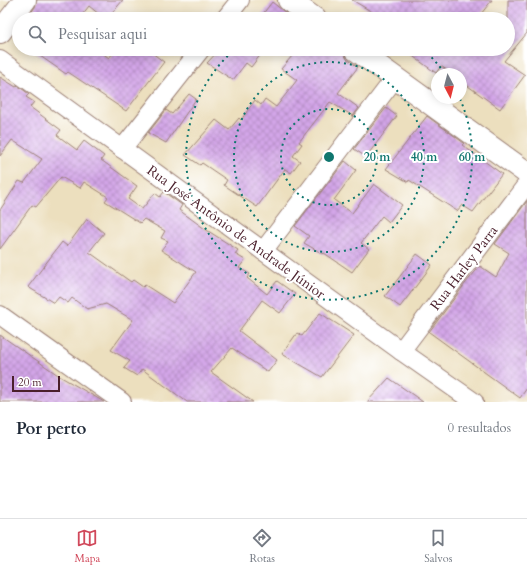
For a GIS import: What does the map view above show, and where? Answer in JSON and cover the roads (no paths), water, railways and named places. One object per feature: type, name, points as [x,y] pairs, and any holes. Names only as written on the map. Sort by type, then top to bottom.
[{"type":"street","points":[[16,12],[25,0]]},
{"type":"street","points":[[231,12],[240,0]]},
{"type":"street","points":[[289,0],[305,12]]},
{"type":"street","points":[[0,32],[12,17]]},
{"type":"street","points":[[122,149],[195,56]]},
{"type":"street","points":[[365,56],[527,173]]},
{"type":"street","name":"Rua José Antônio de Andrade Júnior","points":[[0,60],[401,351],[474,402]]},
{"type":"street","points":[[263,251],[395,78]]},
{"type":"street","name":"Rua Harley Parra","points":[[401,351],[527,184]]},
{"type":"street","points":[[0,315],[122,402]]}]
